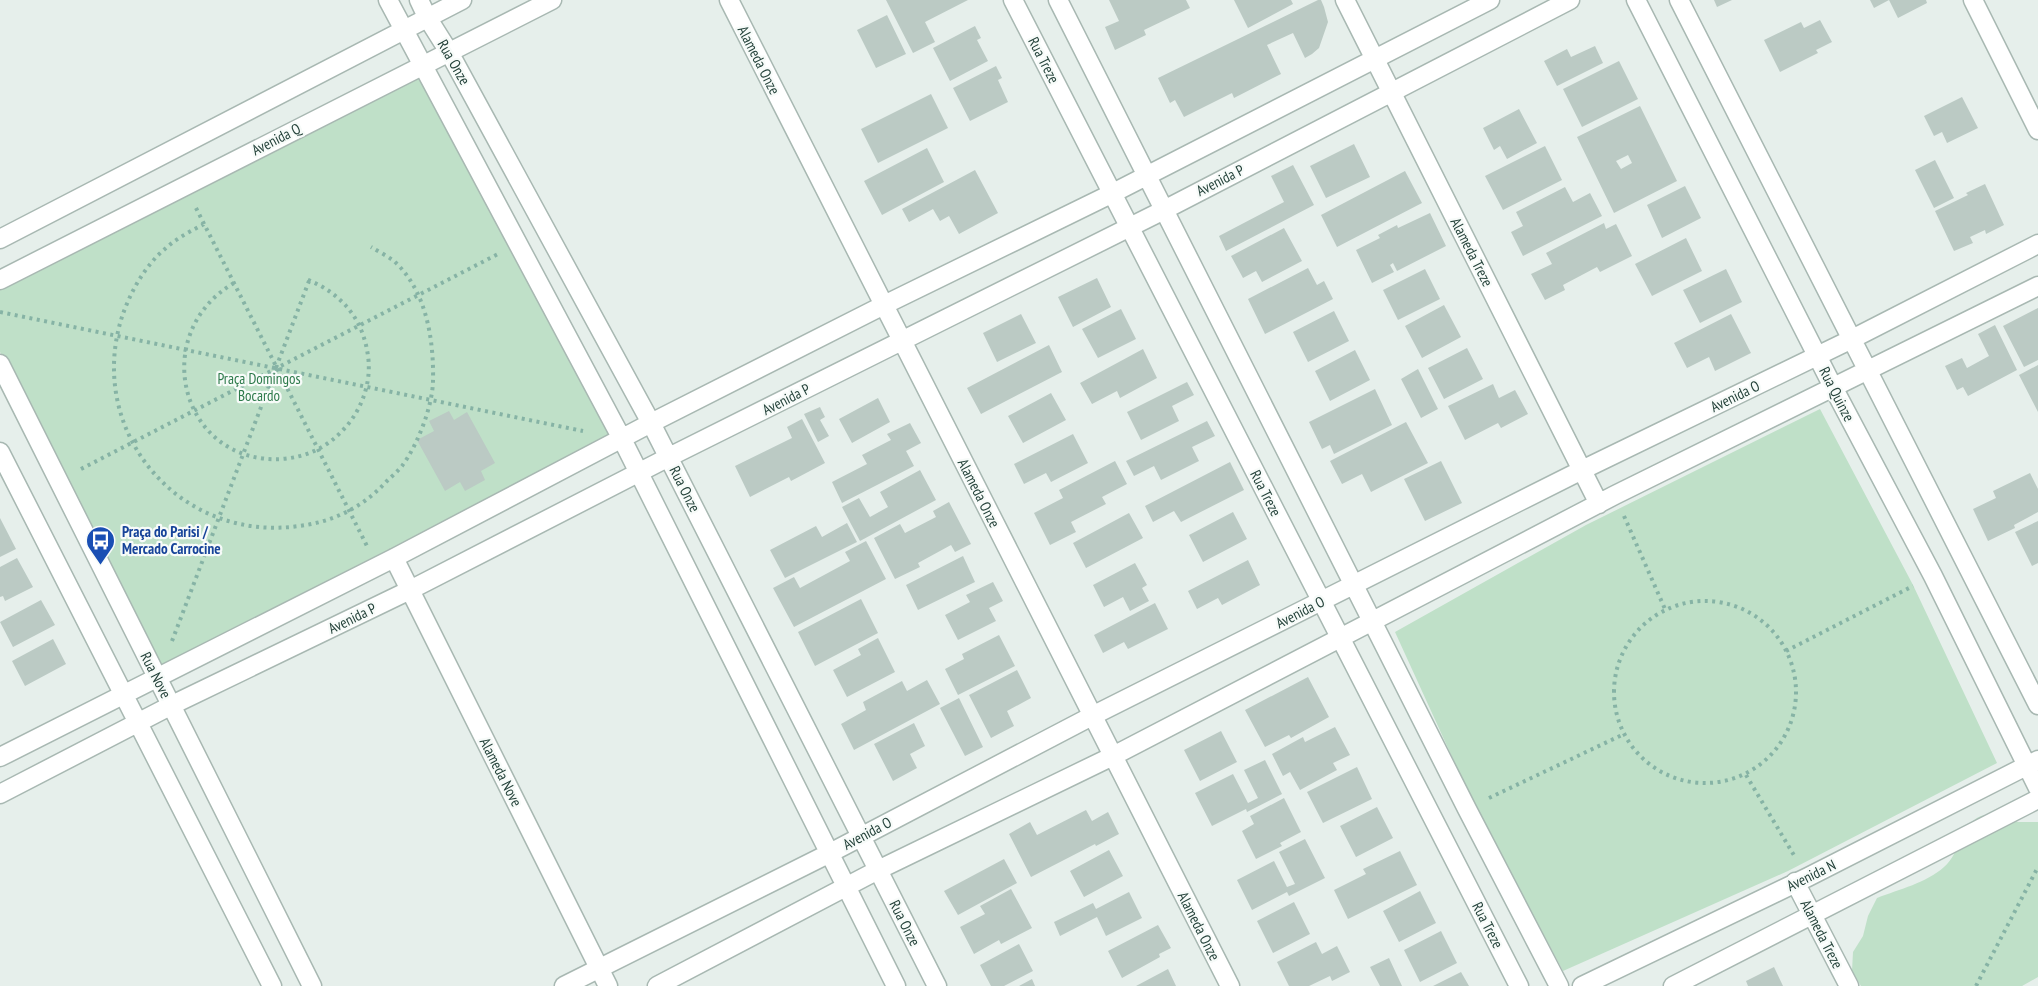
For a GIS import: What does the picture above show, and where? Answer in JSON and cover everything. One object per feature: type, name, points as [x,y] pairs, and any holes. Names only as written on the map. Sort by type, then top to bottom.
[{"type":"street","name":"Rua Onze","points":[[388,0],[622,439],[896,986]]},
{"type":"street","name":"Rua Onze","points":[[419,0],[669,457],[937,986]]},
{"type":"street","points":[[0,239],[462,0]]},
{"type":"street","name":"Avenida Q","points":[[0,280],[552,0]]},
{"type":"street","name":"Alameda Onze","points":[[729,0],[1230,986]]},
{"type":"street","name":"Rua Treze","points":[[1013,0],[1519,986]]},
{"type":"street","points":[[1058,0],[1467,809],[1559,986]]},
{"type":"street","name":"Alameda Treze","points":[[1345,0],[1582,470],[1607,500]]},
{"type":"street","points":[[0,757],[386,562],[651,423],[1113,193],[1490,0]]},
{"type":"street","name":"Avenida P","points":[[0,794],[172,705],[410,590],[669,457],[1164,210],[1570,0]]},
{"type":"street","name":"Rua Quinze","points":[[1636,0],[1833,387],[2032,763],[2038,788]]},
{"type":"street","points":[[1679,0],[2038,705]]},
{"type":"street","points":[[1973,0],[2038,130]]},
{"type":"street","name":"Avenida O","points":[[564,986],[830,853],[1092,716],[1582,470],[1818,357],[2038,244]]},
{"type":"street","points":[[657,986],[878,870],[1113,756],[1607,500],[2038,286]]},
{"type":"street","name":"Rua Nove","points":[[0,364],[312,986]]},
{"type":"street","points":[[0,452],[272,986]]},
{"type":"street","name":"Alameda Nove","points":[[386,562],[410,590],[608,986]]},
{"type":"street","name":"Avenida N","points":[[1582,986],[1801,880],[2032,763]]},
{"type":"street","points":[[1673,986],[2038,800]]},
{"type":"street","name":"Alameda Treze","points":[[1801,880],[1812,916],[1849,986]]},
{"type":"path","points":[[185,186],[349,511],[386,562]]},
{"type":"path","points":[[204,224],[165,248],[140,279],[126,305],[116,337],[115,392],[132,443],[152,472],[173,492],[198,509],[254,528],[283,528],[312,524],[349,511],[378,491],[402,466],[421,431],[431,399],[434,354],[426,315],[418,295],[394,262],[371,247]]},
{"type":"path","points":[[59,481],[518,243]]},
{"type":"path","points":[[158,678],[219,518],[244,453],[277,367],[308,280],[336,295],[359,325],[369,357],[366,387],[362,404],[349,425],[318,450],[291,458],[270,459],[244,453],[230,447],[213,435],[189,399],[184,379],[185,351],[196,318],[209,301],[234,283]]},
{"type":"path","points":[[0,312],[622,439]]},
{"type":"path","points":[[1607,500],[1665,609]]},
{"type":"path","points":[[1785,651],[1933,576]]},
{"type":"path","points":[[1692,601],[1722,602],[1750,612],[1774,632],[1785,651],[1791,660],[1797,691],[1791,724],[1774,754],[1746,775],[1709,785],[1675,780],[1646,763],[1622,735],[1614,706],[1614,679],[1623,650],[1641,626],[1665,609],[1692,601]]},
{"type":"path","points":[[1467,809],[1622,735]]},
{"type":"path","points":[[1746,775],[1801,880]]},
{"type":"path","points":[[1976,986],[2038,867]]},
{"type":"green space","name":"Praça Domingos Bocardo","points":[[420,74],[616,438],[160,671],[0,352],[0,286]]},
{"type":"green space","points":[[1820,409],[1913,585],[1997,763],[1788,871],[1563,971],[1474,805],[1395,632],[1586,525]]},
{"type":"green space","points":[[2000,814],[2018,822],[2038,822],[2038,977],[2022,986],[1861,986],[1852,971],[1853,952],[1863,936],[1868,916],[1877,898],[1937,873],[1950,861],[1974,820],[1983,815]]},
{"type":"building","points":[[886,0],[968,0],[925,22],[935,42],[913,53]]},
{"type":"building","points":[[1109,0],[1186,0],[1190,8],[1144,30],[1146,35],[1115,50],[1105,27],[1119,21]]},
{"type":"building","points":[[1234,0],[1291,0],[1293,4],[1248,28]]},
{"type":"building","points":[[1321,0],[1328,22],[1319,48],[1312,54],[1305,58],[1293,33],[1267,45],[1281,74],[1234,98],[1232,93],[1184,117],[1175,100],[1170,103],[1158,78]]},
{"type":"building","points":[[1714,0],[1732,0],[1717,7]]},
{"type":"building","points":[[1870,0],[1889,0],[1874,8]]},
{"type":"building","points":[[1889,0],[1926,0],[1927,3],[1898,18]]},
{"type":"building","points":[[887,15],[906,54],[876,68],[857,30]]},
{"type":"building","points":[[1820,20],[1832,42],[1816,50],[1818,53],[1780,72],[1764,40],[1801,22],[1804,28]]},
{"type":"building","points":[[975,26],[981,38],[977,40],[988,61],[950,81],[933,48]]},
{"type":"building","points":[[1595,46],[1603,63],[1557,86],[1544,61],[1567,49],[1571,57]]},
{"type":"building","points":[[1619,61],[1638,99],[1582,127],[1563,89]]},
{"type":"building","points":[[996,66],[1002,78],[998,80],[1008,102],[970,121],[953,88]]},
{"type":"building","points":[[931,94],[948,128],[878,163],[861,129]]},
{"type":"building","points":[[1962,97],[1978,128],[1947,143],[1942,132],[1934,136],[1924,116]]},
{"type":"building","points":[[1640,106],[1677,181],[1614,213],[1577,137]],"holes":[[[1628,155],[1632,163],[1621,169],[1616,161]]]},
{"type":"building","points":[[1519,109],[1537,143],[1507,159],[1500,146],[1494,150],[1483,128]]},
{"type":"building","points":[[1354,144],[1370,177],[1326,198],[1310,166]]},
{"type":"building","points":[[1545,146],[1562,180],[1503,210],[1485,176]]},
{"type":"building","points":[[927,148],[944,182],[882,215],[864,181]]},
{"type":"building","points":[[1935,160],[1954,198],[1934,208],[1915,170]]},
{"type":"building","points":[[1293,165],[1314,205],[1226,251],[1219,236],[1284,202],[1271,176]]},
{"type":"building","points":[[975,170],[998,213],[959,234],[949,216],[940,221],[933,209],[909,222],[902,209]]},
{"type":"building","points":[[1405,171],[1422,203],[1337,247],[1321,215]]},
{"type":"building","points":[[1985,184],[2004,225],[1986,234],[1985,230],[1970,237],[1973,243],[1954,251],[1935,211]]},
{"type":"building","points":[[1685,186],[1701,218],[1662,238],[1647,205]]},
{"type":"building","points":[[1565,187],[1573,202],[1590,193],[1602,216],[1523,256],[1511,232],[1523,226],[1516,212]]},
{"type":"building","points":[[1430,213],[1446,246],[1397,271],[1393,263],[1390,265],[1394,272],[1372,283],[1356,250],[1380,238],[1378,235],[1397,225],[1398,228]]},
{"type":"building","points":[[1604,223],[1606,229],[1616,224],[1632,256],[1600,272],[1597,267],[1563,285],[1565,290],[1545,300],[1531,274],[1552,264],[1546,253]]},
{"type":"building","points":[[1284,228],[1302,261],[1262,282],[1256,271],[1243,278],[1231,256]]},
{"type":"building","points":[[1686,238],[1702,271],[1652,296],[1635,264]]},
{"type":"building","points":[[1308,268],[1317,285],[1324,281],[1333,299],[1265,334],[1248,299]]},
{"type":"building","points":[[1425,269],[1440,299],[1398,320],[1383,290]]},
{"type":"building","points":[[1726,269],[1742,302],[1700,323],[1683,290]]},
{"type":"building","points":[[1097,278],[1111,307],[1073,327],[1058,297]]},
{"type":"building","points":[[1444,305],[1461,337],[1422,358],[1405,326]]},
{"type":"building","points":[[2038,308],[2038,360],[2024,367],[2003,326]]},
{"type":"building","points":[[1121,309],[1136,339],[1098,358],[1082,329]]},
{"type":"building","points":[[1334,311],[1349,341],[1308,362],[1293,332]]},
{"type":"building","points":[[1021,314],[1036,343],[997,362],[983,333]]},
{"type":"building","points":[[1731,314],[1751,353],[1715,371],[1709,357],[1687,368],[1674,343]]},
{"type":"building","points":[[1995,325],[2017,370],[1968,396],[1963,387],[1957,390],[1945,366],[1962,358],[1967,368],[1989,356],[1978,334]]},
{"type":"building","points":[[1049,345],[1062,372],[981,414],[967,388]]},
{"type":"building","points":[[1467,348],[1483,379],[1444,399],[1428,368]]},
{"type":"building","points":[[1143,349],[1157,378],[1120,398],[1117,391],[1092,404],[1080,383]]},
{"type":"building","points":[[1355,350],[1370,380],[1330,401],[1315,371]]},
{"type":"building","points":[[2038,365],[2038,412],[2019,375]]},
{"type":"building","points":[[1418,369],[1438,409],[1421,418],[1401,379]]},
{"type":"building","points":[[1187,382],[1194,395],[1172,406],[1179,421],[1141,440],[1127,412]]},
{"type":"building","points":[[1493,384],[1499,398],[1515,390],[1528,414],[1501,428],[1498,423],[1465,440],[1448,406]]},
{"type":"building","points":[[1375,389],[1392,425],[1334,454],[1330,445],[1322,449],[1309,422]]},
{"type":"building","points":[[1051,393],[1066,420],[1023,443],[1008,416]]},
{"type":"building","points":[[878,398],[890,422],[852,443],[839,419]]},
{"type":"building","points":[[820,407],[825,417],[820,420],[829,436],[818,442],[804,414]]},
{"type":"building","points":[[449,411],[454,420],[467,412],[495,463],[481,471],[485,480],[465,491],[460,482],[445,491],[417,440],[434,431],[429,421]]},
{"type":"building","points":[[802,419],[825,463],[791,481],[789,477],[750,497],[735,466],[792,438],[787,427]]},
{"type":"building","points":[[1207,421],[1215,436],[1192,447],[1199,461],[1161,480],[1154,466],[1134,476],[1126,461]]},
{"type":"building","points":[[1406,422],[1428,463],[1371,492],[1362,474],[1342,484],[1330,461]]},
{"type":"building","points":[[910,423],[921,443],[906,451],[914,466],[842,503],[832,482],[867,464],[862,455],[891,440],[887,434]]},
{"type":"building","points":[[1073,434],[1088,463],[1051,482],[1046,473],[1024,484],[1014,464]]},
{"type":"building","points":[[1115,461],[1127,484],[1102,497],[1106,504],[1071,522],[1076,532],[1050,545],[1034,513],[1063,498],[1059,490]]},
{"type":"building","points":[[1441,461],[1462,503],[1425,521],[1404,479]]},
{"type":"building","points":[[1230,462],[1244,490],[1181,522],[1174,511],[1153,522],[1145,506]]},
{"type":"building","points":[[920,470],[936,500],[860,541],[842,507],[859,498],[870,517],[888,507],[880,492]]},
{"type":"building","points":[[2030,473],[2038,489],[2038,512],[2014,525],[2015,528],[1988,541],[1973,509],[1996,498],[1993,491]]},
{"type":"building","points":[[949,502],[971,544],[955,552],[951,545],[918,563],[920,567],[895,579],[874,538],[900,524],[905,533],[936,517],[933,511]]},
{"type":"building","points":[[1233,512],[1247,539],[1203,562],[1189,535]]},
{"type":"building","points":[[1129,513],[1143,538],[1086,568],[1073,543]]},
{"type":"building","points":[[0,518],[16,549],[0,557]]},
{"type":"building","points":[[2038,521],[2038,563],[2032,566],[2015,532]]},
{"type":"building","points":[[847,523],[857,542],[785,578],[770,550],[816,526],[822,537]]},
{"type":"building","points":[[866,541],[886,579],[794,627],[773,588],[794,577],[800,588],[850,561],[845,552]]},
{"type":"building","points":[[963,556],[975,582],[918,610],[906,585]]},
{"type":"building","points":[[17,558],[33,587],[5,601],[3,596],[0,597],[0,567]]},
{"type":"building","points":[[1248,560],[1260,585],[1222,605],[1218,598],[1197,609],[1188,591]]},
{"type":"building","points":[[1135,563],[1147,585],[1142,588],[1149,601],[1130,611],[1123,597],[1104,607],[1093,585]]},
{"type":"building","points":[[993,582],[1003,601],[989,608],[996,621],[958,640],[945,615],[970,602],[966,595]]},
{"type":"building","points":[[861,599],[878,633],[815,666],[798,632]]},
{"type":"building","points":[[41,600],[55,625],[13,647],[0,622]]},
{"type":"building","points":[[1155,603],[1168,629],[1128,649],[1124,642],[1103,653],[1094,635]]},
{"type":"building","points":[[999,635],[1015,666],[958,695],[945,669],[964,659],[962,654]]},
{"type":"building","points":[[878,638],[895,672],[847,697],[833,670],[861,655],[858,649]]},
{"type":"building","points":[[53,639],[66,664],[25,686],[12,661]]},
{"type":"building","points":[[1017,670],[1031,698],[1007,711],[1014,726],[991,738],[969,695]]},
{"type":"building","points":[[1308,677],[1329,717],[1291,738],[1289,735],[1265,747],[1245,710]]},
{"type":"building","points":[[927,680],[940,704],[854,750],[841,724],[866,710],[863,702],[902,681],[907,691]]},
{"type":"building","points":[[959,698],[983,747],[965,756],[940,708]]},
{"type":"building","points":[[914,723],[925,746],[910,754],[917,768],[893,781],[874,744]]},
{"type":"building","points":[[1335,727],[1350,755],[1333,763],[1337,770],[1300,790],[1290,772],[1283,776],[1272,754],[1303,737],[1305,742]]},
{"type":"building","points":[[1221,731],[1237,762],[1200,781],[1184,750]]},
{"type":"building","points":[[1265,760],[1282,794],[1247,812],[1246,809],[1212,826],[1195,793],[1233,774],[1248,803],[1258,798],[1244,770]]},
{"type":"building","points":[[1357,767],[1372,799],[1323,823],[1307,792]]},
{"type":"building","points":[[1284,798],[1301,832],[1280,843],[1282,846],[1256,859],[1242,831],[1254,824],[1250,816]]},
{"type":"building","points":[[1377,807],[1393,838],[1356,857],[1340,826]]},
{"type":"building","points":[[1086,810],[1092,821],[1108,812],[1119,834],[1031,877],[1009,834],[1030,822],[1037,835]]},
{"type":"building","points":[[1305,839],[1325,878],[1289,896],[1287,892],[1252,910],[1237,880],[1274,861],[1287,887],[1295,884],[1279,852]]},
{"type":"building","points":[[1109,850],[1123,876],[1084,897],[1070,871]]},
{"type":"building","points":[[1400,851],[1417,885],[1348,919],[1334,890],[1366,874],[1363,869]]},
{"type":"building","points":[[1004,859],[1017,883],[958,915],[944,891]]},
{"type":"building","points":[[1011,889],[1032,928],[1001,944],[999,940],[974,954],[960,927],[985,914],[980,906]]},
{"type":"building","points":[[1420,891],[1436,923],[1399,942],[1383,911]]},
{"type":"building","points":[[1129,892],[1142,918],[1106,936],[1097,917],[1060,936],[1054,922],[1093,903],[1096,909]]},
{"type":"building","points":[[1294,902],[1310,934],[1273,953],[1257,921]]},
{"type":"building","points":[[1158,925],[1171,948],[1159,954],[1160,957],[1122,978],[1108,951]]},
{"type":"building","points":[[1441,931],[1457,963],[1420,982],[1404,950]]},
{"type":"building","points":[[1316,942],[1322,954],[1337,946],[1350,972],[1332,981],[1330,976],[1309,986],[1289,986],[1277,962]]},
{"type":"building","points":[[1019,944],[1033,971],[1004,986],[991,986],[980,965]]},
{"type":"building","points":[[1389,958],[1402,986],[1380,986],[1370,967]]},
{"type":"building","points":[[1774,967],[1783,986],[1748,986],[1746,981]]},
{"type":"building","points":[[1168,969],[1176,986],[1136,986]]},
{"type":"building","points":[[1461,972],[1469,986],[1433,986]]},
{"type":"building","points":[[1032,979],[1035,986],[1019,986]]},
{"type":"place","name":"Praça do Parisi / Mercado Carrocine","points":[[101,566]]}]
